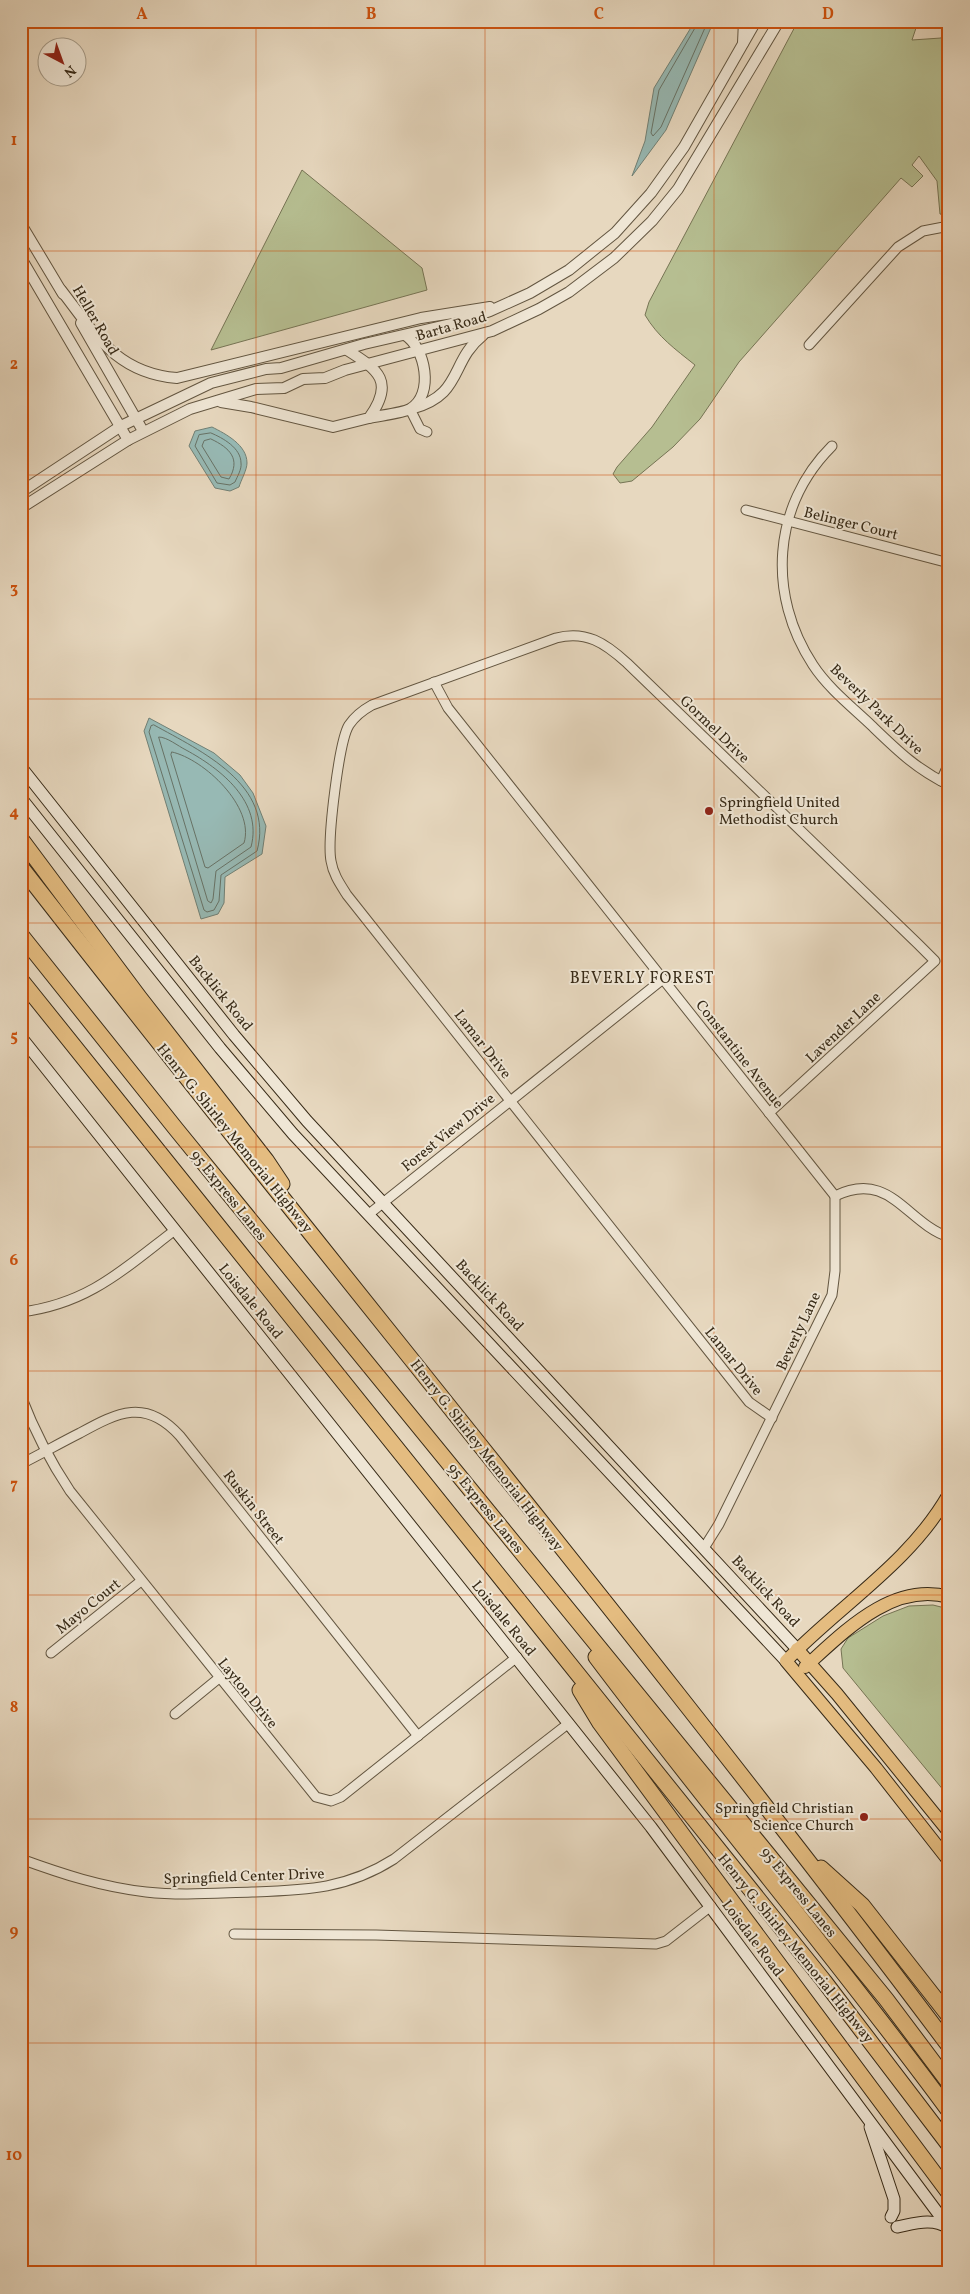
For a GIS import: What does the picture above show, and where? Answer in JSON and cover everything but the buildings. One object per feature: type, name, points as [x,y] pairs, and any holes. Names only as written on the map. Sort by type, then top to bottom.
[{"type":"highway","points":[[21,839],[145,1004],[266,1160],[326,1253]]},
{"type":"highway","name":"Henry G. Shirley Memorial Highway","points":[[21,867],[790,1839],[949,2046]]},
{"type":"highway","name":"95 Express Lanes","points":[[21,935],[176,1130],[886,1999],[949,2083]]},
{"type":"highway","name":"Henry G. Shirley Memorial Highway","points":[[21,980],[824,1981],[949,2145]]},
{"type":"highway","points":[[551,1589],[585,1642],[649,1728],[895,2037],[949,2111]]},
{"type":"highway","points":[[551,1642],[600,1723],[949,2193]]},
{"type":"highway","points":[[790,1839],[862,1905],[949,2016]]},
{"type":"main road","name":"Backlick Road","points":[[21,767],[240,1042],[307,1121],[798,1649],[949,1832]]},
{"type":"main road","points":[[21,798],[255,1091],[786,1661],[919,1820],[949,1861]]},
{"type":"main road","name":"Loisdale Road","points":[[21,1037],[569,1723],[711,1906],[861,2107],[949,2229]]},
{"type":"main road","points":[[786,1661],[898,1559],[930,1522],[949,1494]]},
{"type":"main road","points":[[797,1674],[861,1620],[887,1604],[919,1595],[934,1594],[949,1597]]},
{"type":"main road","points":[[919,1820],[932,1810]]},
{"type":"main road","points":[[861,2107],[870,2126],[894,2198],[894,2222],[935,2222],[949,2229]]},
{"type":"street","points":[[743,45],[744,21]]},
{"type":"street","name":"Barta Road","points":[[21,492],[121,426],[211,383],[252,372],[281,368],[455,323],[530,293],[569,270],[615,233],[651,193],[684,147],[756,21]]},
{"type":"street","name":"Barta Road","points":[[21,508],[143,431],[190,409],[256,389],[284,388],[303,379],[325,378],[345,370],[486,333],[539,309],[569,292],[614,258],[652,221],[678,189],[779,21]]},
{"type":"street","name":"Heller Road","points":[[21,224],[143,431]]},
{"type":"street","points":[[809,345],[898,247],[923,231],[949,226]]},
{"type":"street","points":[[21,258],[128,440]]},
{"type":"street","points":[[61,290],[104,344],[121,360],[140,370],[158,376],[177,378],[421,318],[482,307],[500,306]]},
{"type":"street","points":[[215,402],[251,407],[333,427],[410,409],[436,400],[446,391],[474,342],[486,333]]},
{"type":"street","points":[[405,335],[412,339],[419,351],[424,374],[424,388],[420,398],[410,409]]},
{"type":"street","points":[[347,350],[370,364],[380,377],[383,388],[379,402],[369,418]]},
{"type":"street","points":[[195,391],[226,367]]},
{"type":"street","points":[[410,409],[420,430],[427,432]]},
{"type":"street","name":"Beverly Park Drive","points":[[832,446],[814,463],[794,502],[789,521],[784,544],[783,578],[793,624],[814,666],[830,685],[912,763],[945,783]]},
{"type":"street","name":"Belinger Court","points":[[746,510],[949,563]]},
{"type":"street","name":"Gormel Drive","points":[[434,682],[566,636],[583,636],[602,642],[634,670],[934,961]]},
{"type":"street","name":"Constantine Avenue","points":[[434,682],[448,708],[836,1196]]},
{"type":"street","name":"Lamar Drive","points":[[434,682],[372,705],[359,713],[349,725],[344,741],[330,824],[330,858],[335,875],[347,895],[749,1402],[772,1418]]},
{"type":"street","points":[[945,783],[949,763]]},
{"type":"street","name":"Lavender Lane","points":[[769,1113],[934,961]]},
{"type":"street","name":"Forest View Drive","points":[[369,1214],[663,979]]},
{"type":"street","points":[[836,1196],[851,1189],[873,1190],[891,1197],[936,1232],[949,1237]]},
{"type":"street","name":"Beverly Lane","points":[[704,1548],[772,1418],[832,1295],[835,1271],[836,1196]]},
{"type":"street","points":[[21,1312],[47,1308],[86,1294],[117,1275],[175,1230]]},
{"type":"street","name":"Layton Drive","points":[[21,1396],[30,1420],[70,1491],[310,1792],[321,1800],[331,1802],[341,1797],[516,1657]]},
{"type":"street","name":"Ruskin Street","points":[[21,1464],[120,1413],[144,1412],[167,1422],[418,1736]]},
{"type":"street","name":"Mayo Court","points":[[52,1653],[141,1580]]},
{"type":"street","points":[[175,1714],[219,1678]]},
{"type":"street","name":"Springfield Center Drive","points":[[21,1859],[81,1880],[146,1892],[196,1894],[303,1890],[345,1884],[363,1877],[394,1860],[569,1723]]},
{"type":"street","points":[[234,1934],[376,1935],[656,1944],[666,1941],[711,1906]]},
{"type":"green space","points":[[798,21],[916,21],[917,25],[912,40],[941,38],[949,25],[949,216],[940,214],[937,181],[919,156],[912,165],[923,176],[912,187],[901,178],[739,362],[700,419],[673,447],[632,481],[620,483],[613,474],[617,467],[652,427],[695,365],[655,330],[645,315],[649,302]]},
{"type":"green space","points":[[302,170],[422,268],[427,290],[211,350]]},
{"type":"green space","points":[[933,1605],[949,1609],[949,1797],[843,1668],[841,1649],[848,1638],[883,1616],[909,1606]]},
{"type":"water","points":[[695,21],[710,21],[713,23],[666,130],[632,176],[645,141],[654,88]]},
{"type":"water","points":[[212,427],[235,441],[244,451],[246,457],[247,466],[239,487],[230,491],[215,488],[189,446],[195,431]]},
{"type":"water","points":[[149,718],[214,753],[240,775],[253,793],[266,826],[262,854],[225,877],[224,903],[218,914],[201,919],[144,731]]},
{"type":"place","name":"Springfield United Methodist Church","points":[[709,811]]},
{"type":"place","name":"Springfield Christian Science Church","points":[[864,1817]]},
{"type":"district","name":"BEVERLY FOREST","points":[[642,977]]}]
